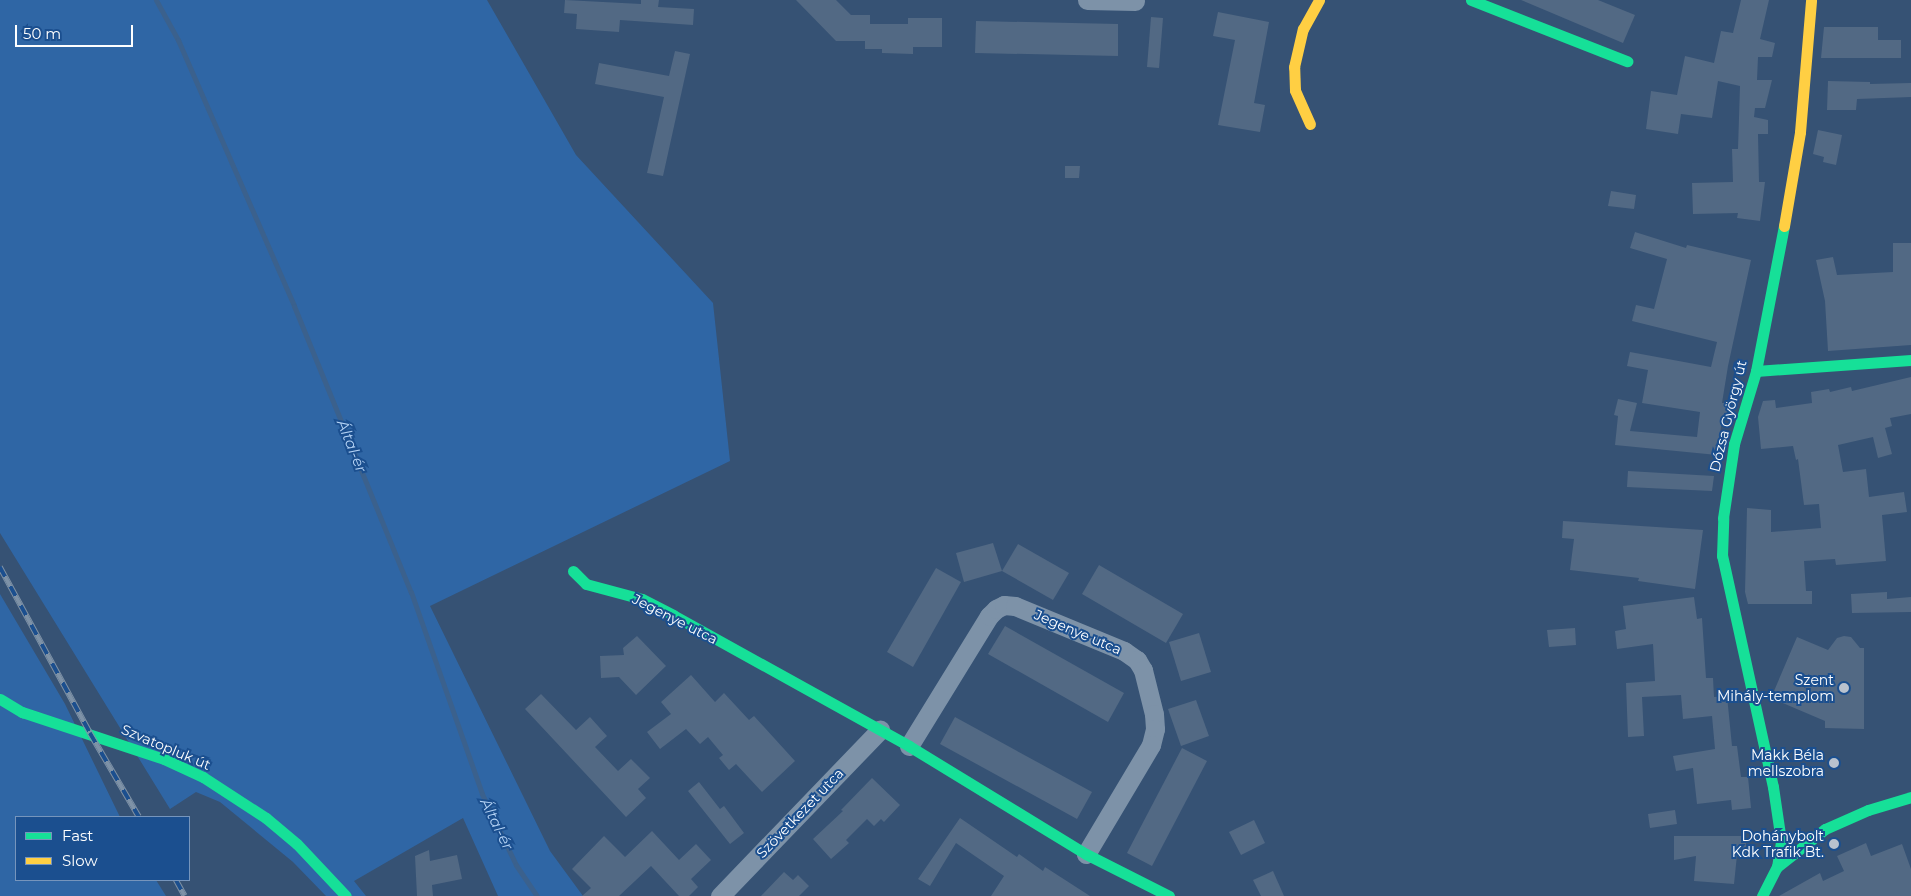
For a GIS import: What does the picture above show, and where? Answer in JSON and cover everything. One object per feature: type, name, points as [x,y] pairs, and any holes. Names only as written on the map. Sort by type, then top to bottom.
[{"type":"street","points":[[1086,0],[1135,1]]},
{"type":"street","points":[[1310,124],[1296,90],[1294,67],[1302,29],[1320,0]]},
{"type":"street","points":[[1470,0],[1627,61]]},
{"type":"street","name":"Dózsa György út","points":[[1777,867],[1781,841],[1778,815],[1722,556],[1723,518],[1734,444],[1756,371],[1794,176],[1800,132],[1811,0]]},
{"type":"street","points":[[1756,371],[1911,360]]},
{"type":"street","name":"Jegenye utca","points":[[573,570],[586,584],[642,600],[672,615],[909,746],[1086,854],[1169,896]]},
{"type":"street","name":"Jegenye utca","points":[[909,746],[996,608],[1004,605],[1015,606],[1124,651],[1137,660],[1143,670],[1154,714],[1155,729],[1151,746],[1086,854]]},
{"type":"street","name":"Szvatopluk út","points":[[0,699],[22,712],[164,759],[203,778],[266,818],[296,844],[346,896]]},
{"type":"street","name":"Szövetkezet utca","points":[[720,896],[880,730]]},
{"type":"street","points":[[1762,896],[1777,867],[1825,829],[1868,810],[1911,797]]},
{"type":"street","points":[[1778,815],[1791,822]]},
{"type":"street","points":[[1807,827],[1825,829]]},
{"type":"shaded area","points":[[0,0],[487,0],[576,155],[713,303],[730,461],[430,606],[550,851],[583,896],[498,896],[463,818],[354,881],[366,896],[326,896],[293,862],[220,802],[196,792],[170,809],[0,533]]},
{"type":"shaded area","points":[[0,594],[65,704],[120,816],[15,816],[15,881],[157,881],[166,896],[0,896]]},
{"type":"building","points":[[565,0],[641,4],[641,0],[659,0],[658,7],[694,9],[693,25],[620,20],[619,32],[576,29],[577,14],[564,13]]},
{"type":"building","points":[[796,0],[836,0],[851,15],[870,15],[870,24],[908,24],[908,18],[942,18],[942,47],[913,47],[913,54],[882,53],[882,49],[865,49],[865,41],[836,41]]},
{"type":"building","points":[[1521,0],[1598,0],[1635,15],[1623,43]]},
{"type":"building","points":[[1741,0],[1769,0],[1760,39],[1775,43],[1772,57],[1758,57],[1757,80],[1772,80],[1765,108],[1755,108],[1754,117],[1768,120],[1768,134],[1758,134],[1759,182],[1765,182],[1760,221],[1737,218],[1738,213],[1693,214],[1692,183],[1733,182],[1732,149],[1738,149],[1740,86],[1718,81],[1712,118],[1681,114],[1678,134],[1646,129],[1651,91],[1677,95],[1685,56],[1714,63],[1721,31],[1733,33]]},
{"type":"building","points":[[1218,12],[1269,22],[1254,103],[1265,105],[1260,132],[1218,125],[1235,40],[1213,36]]},
{"type":"building","points":[[1151,17],[1163,18],[1159,68],[1147,67]]},
{"type":"building","points":[[976,21],[1118,24],[1118,56],[975,53]]},
{"type":"building","points":[[1824,27],[1878,27],[1878,40],[1901,40],[1901,58],[1821,58]]},
{"type":"building","points":[[675,51],[690,54],[663,176],[647,173],[664,97],[595,84],[599,63],[669,76]]},
{"type":"building","points":[[1828,81],[1870,82],[1870,84],[1911,83],[1911,97],[1857,99],[1856,110],[1827,110]]},
{"type":"building","points":[[1818,130],[1842,135],[1836,165],[1823,162],[1824,157],[1813,154]]},
{"type":"building","points":[[1065,166],[1080,166],[1079,178],[1065,178]]},
{"type":"building","points":[[1611,191],[1636,195],[1634,209],[1608,206]]},
{"type":"building","points":[[1635,232],[1686,248],[1687,245],[1751,260],[1728,366],[1722,403],[1728,403],[1726,420],[1722,420],[1717,455],[1615,445],[1618,416],[1614,415],[1618,399],[1637,403],[1630,431],[1697,437],[1700,412],[1642,403],[1648,370],[1627,366],[1630,352],[1711,367],[1717,342],[1632,321],[1636,305],[1654,309],[1667,259],[1630,248]]},
{"type":"building","points":[[1893,243],[1911,243],[1911,345],[1828,351],[1825,301],[1816,260],[1833,257],[1837,275],[1893,272]]},
{"type":"building","points":[[1911,377],[1911,414],[1890,418],[1892,426],[1885,428],[1892,454],[1878,458],[1873,437],[1838,445],[1843,472],[1866,469],[1869,497],[1904,492],[1907,512],[1882,515],[1886,561],[1836,565],[1835,559],[1804,561],[1806,591],[1812,591],[1812,604],[1748,604],[1745,592],[1747,508],[1771,510],[1771,532],[1821,528],[1819,504],[1804,505],[1798,459],[1796,460],[1793,446],[1761,449],[1758,417],[1763,401],[1775,400],[1776,408],[1812,403],[1811,392],[1829,389],[1830,392],[1851,387],[1852,391]]},
{"type":"building","points":[[1628,471],[1714,476],[1712,491],[1627,487]]},
{"type":"building","points":[[1563,521],[1703,530],[1695,589],[1638,581],[1639,578],[1570,570],[1574,539],[1562,538]]},
{"type":"building","points":[[993,543],[1002,571],[964,582],[956,553]]},
{"type":"building","points":[[1018,544],[1069,573],[1053,600],[1002,571]]},
{"type":"building","points":[[1099,565],[1183,614],[1166,643],[1082,594]]},
{"type":"building","points":[[936,568],[961,582],[913,667],[887,652]]},
{"type":"building","points":[[1887,592],[1887,599],[1911,597],[1911,612],[1852,613],[1851,594]]},
{"type":"building","points":[[1694,597],[1697,619],[1702,618],[1706,678],[1713,678],[1714,697],[1727,696],[1732,746],[1737,746],[1741,777],[1748,777],[1751,808],[1732,810],[1731,800],[1697,804],[1693,768],[1676,771],[1673,756],[1715,749],[1712,716],[1683,719],[1681,695],[1642,697],[1644,736],[1628,737],[1626,683],[1655,681],[1653,644],[1617,649],[1615,631],[1626,629],[1623,606]]},
{"type":"building","points":[[1005,626],[1124,693],[1108,722],[988,654]]},
{"type":"building","points":[[1575,628],[1576,645],[1549,647],[1547,630]]},
{"type":"building","points":[[1199,633],[1211,672],[1181,681],[1169,642]]},
{"type":"building","points":[[637,636],[666,666],[636,695],[619,677],[601,678],[600,656],[624,655],[623,648]]},
{"type":"building","points":[[1797,637],[1828,650],[1837,638],[1851,637],[1860,648],[1864,648],[1864,729],[1825,728],[1825,721],[1771,698]]},
{"type":"building","points":[[691,675],[715,702],[724,693],[749,720],[754,716],[795,761],[762,792],[736,764],[729,770],[719,758],[723,755],[708,737],[700,744],[686,729],[660,749],[647,732],[671,714],[661,702]]},
{"type":"building","points":[[541,694],[576,730],[590,717],[607,736],[595,747],[618,771],[631,759],[650,778],[638,789],[646,798],[626,817],[525,709]]},
{"type":"building","points":[[1196,700],[1209,736],[1181,746],[1168,709]]},
{"type":"building","points":[[955,717],[1092,792],[1077,819],[940,744]]},
{"type":"building","points":[[1182,748],[1207,761],[1152,866],[1127,853]]},
{"type":"building","points":[[872,778],[900,805],[884,822],[881,819],[874,826],[867,819],[846,840],[849,843],[831,859],[813,839],[843,811],[841,810]]},
{"type":"building","points":[[699,782],[720,809],[724,806],[744,833],[730,844],[688,791]]},
{"type":"building","points":[[1675,810],[1677,824],[1650,828],[1648,814]]},
{"type":"building","points":[[960,818],[1017,857],[1019,854],[1043,871],[1045,867],[1090,896],[991,896],[1004,876],[956,843],[930,886],[918,879]]},
{"type":"building","points":[[1254,820],[1265,843],[1241,855],[1229,832]]},
{"type":"building","points":[[652,831],[679,860],[696,844],[711,860],[691,879],[698,887],[689,896],[679,896],[651,866],[619,896],[582,896],[591,888],[572,869],[604,836],[625,857]]},
{"type":"building","points":[[1674,836],[1746,836],[1746,855],[1737,855],[1734,884],[1694,881],[1696,856],[1674,860]]},
{"type":"building","points":[[1866,843],[1871,856],[1902,844],[1911,869],[1911,896],[1779,896],[1820,873],[1823,881],[1844,871],[1837,856]]},
{"type":"building","points":[[429,850],[430,861],[457,855],[462,879],[432,885],[433,896],[417,896],[415,856]]},
{"type":"building","points":[[1273,871],[1284,896],[1261,896],[1253,880]]},
{"type":"building","points":[[784,872],[793,880],[798,875],[809,886],[799,896],[761,896]]},
{"type":"waterway","name":"Által-ér","points":[[156,0],[178,40],[294,306],[411,592],[482,794],[516,865],[537,896]]},
{"type":"railway","points":[[0,567],[90,733],[138,816]]},
{"type":"railway","points":[[177,881],[185,896]]},
{"type":"traffic: fast","points":[[1471,0],[1627,61]]},
{"type":"traffic: fast","points":[[1762,896],[1777,867],[1781,841],[1773,787],[1722,556],[1723,518],[1734,444],[1756,371],[1784,226]]},
{"type":"traffic: fast","points":[[1756,371],[1911,360]]},
{"type":"traffic: fast","points":[[573,571],[586,584],[642,599],[673,615],[909,746],[1086,854],[1169,896]]},
{"type":"traffic: fast","points":[[0,699],[22,712],[164,759],[203,777],[266,818],[297,844],[346,896]]},
{"type":"traffic: fast","points":[[1777,867],[1825,829],[1868,810],[1911,797]]},
{"type":"traffic: slow","points":[[1310,124],[1295,90],[1294,67],[1303,29],[1319,0]]},
{"type":"traffic: slow","points":[[1784,226],[1800,132],[1811,0]]},
{"type":"place","name":"Szent Mihály-templom","points":[[1844,688]]},
{"type":"place","name":"Makk Béla mellszobra","points":[[1834,763]]},
{"type":"place","name":"Dohánybolt Kdk Trafik Bt.","points":[[1834,844]]}]
